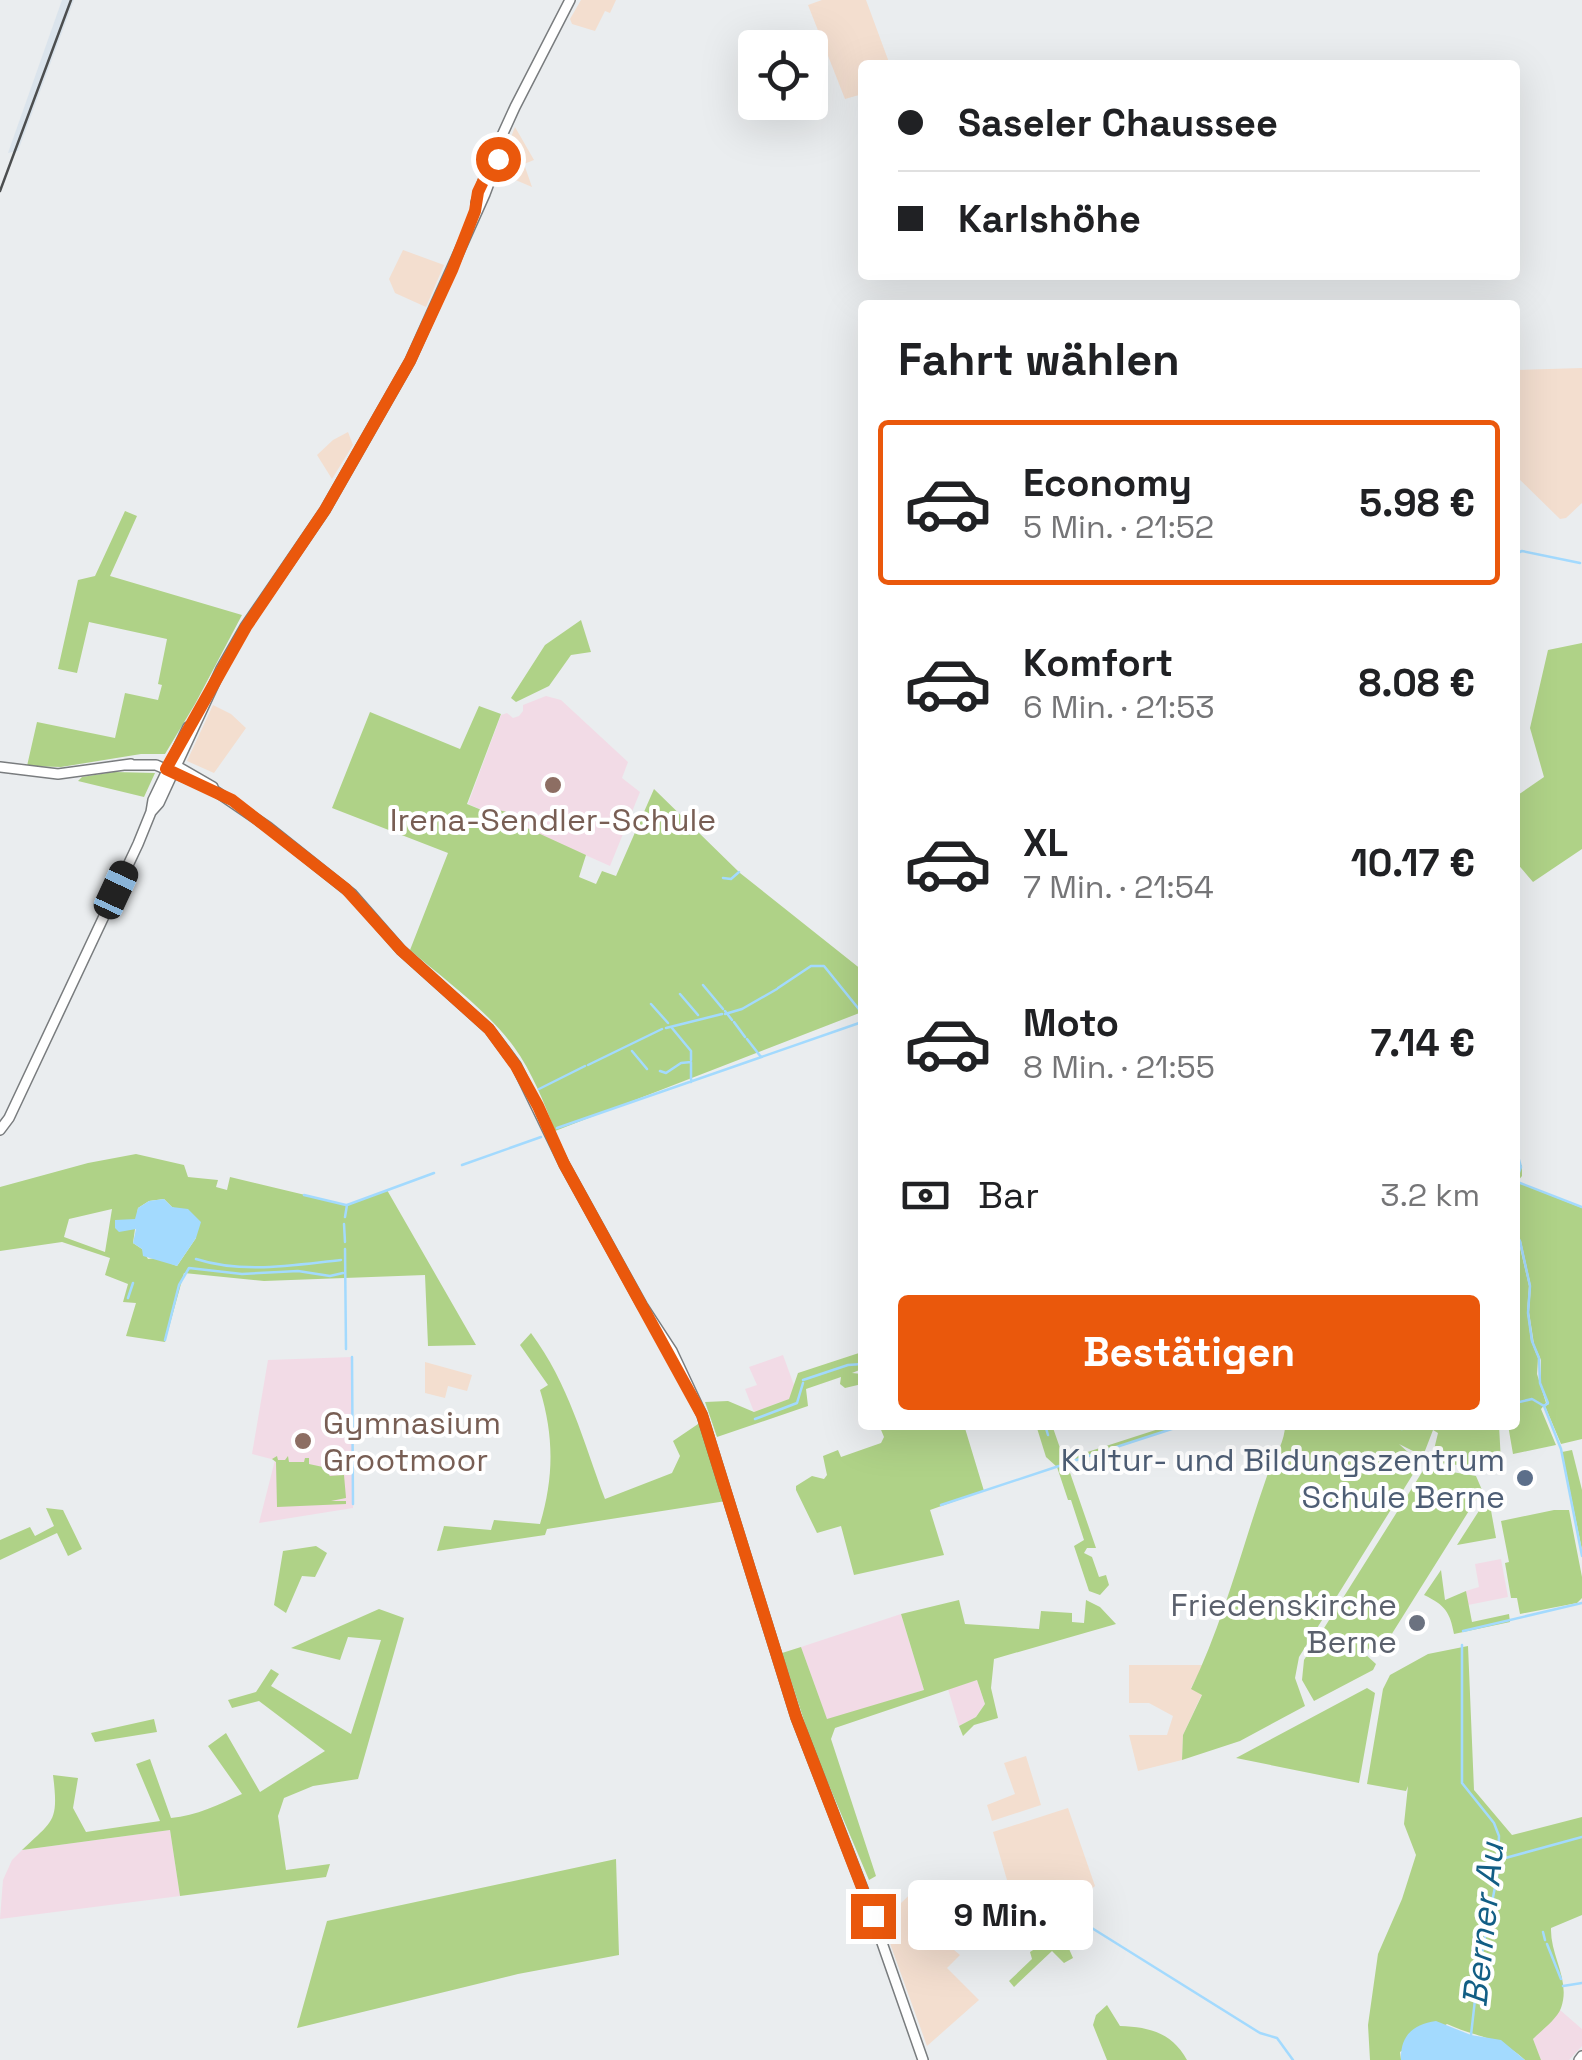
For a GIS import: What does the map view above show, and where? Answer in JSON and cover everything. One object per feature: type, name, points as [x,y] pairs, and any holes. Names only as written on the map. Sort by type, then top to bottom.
[{"type":"main road","points":[[1,1128],[152,812],[152,800],[172,768],[188,727],[194,725],[246,627],[325,510],[397,385],[439,300],[475,211],[478,192],[515,107],[570,0]]},
{"type":"main road","points":[[0,767],[58,774],[154,765],[172,768],[214,790],[268,826],[352,894],[401,950],[479,1020],[516,1066],[564,1164],[688,1386],[711,1442],[796,1717],[873,1916],[923,2060]]},
{"type":"shaded area","points":[[62,0],[74,0],[18,151],[8,153]]},
{"type":"shaded area","points":[[581,0],[616,0],[595,31],[572,24],[570,19]]},
{"type":"shaded area","points":[[822,0],[866,0],[888,60],[858,60],[858,95],[845,99],[828,56],[828,30],[818,30],[808,5]]},
{"type":"shaded area","points":[[515,127],[534,160],[524,164],[532,187],[497,172]]},
{"type":"shaded area","points":[[403,250],[444,265],[426,307],[395,293],[389,279]]},
{"type":"shaded area","points":[[1582,368],[1582,503],[1566,518],[1560,519],[1520,480],[1520,370]]},
{"type":"shaded area","points":[[348,432],[353,445],[332,479],[317,455]]},
{"type":"shaded area","name":"Irena-Sendler-Schule","points":[[546,696],[561,700],[628,762],[622,778],[640,792],[610,866],[536,833],[514,821],[515,815],[468,804],[501,715],[519,716],[523,705]]},
{"type":"shaded area","points":[[213,705],[246,728],[214,773],[187,761]]},
{"type":"shaded area","points":[[783,1355],[795,1388],[789,1399],[754,1412],[745,1389],[757,1385],[749,1367]]},
{"type":"shaded area","name":"Gymnasium Grootmoor","points":[[352,1357],[353,1508],[259,1523],[275,1460],[252,1454],[268,1360]]},
{"type":"shaded area","points":[[425,1362],[472,1375],[467,1391],[448,1386],[445,1398],[425,1393]]},
{"type":"shaded area","points":[[1501,1559],[1508,1597],[1468,1605],[1466,1591],[1479,1587],[1475,1564]]},
{"type":"shaded area","points":[[901,1614],[924,1690],[827,1720],[801,1647]]},
{"type":"shaded area","points":[[1129,1665],[1203,1665],[1191,1688],[1202,1694],[1183,1735],[1182,1760],[1138,1771],[1129,1735],[1167,1735],[1173,1716],[1149,1703],[1129,1703]]},
{"type":"shaded area","points":[[977,1680],[985,1704],[976,1717],[959,1726],[948,1689]]},
{"type":"shaded area","points":[[1026,1756],[1041,1805],[992,1821],[987,1805],[1015,1794],[1004,1763]]},
{"type":"shaded area","points":[[1068,1808],[1095,1886],[1068,1908],[1007,1880],[993,1832]]},
{"type":"shaded area","points":[[170,1830],[180,1896],[0,1919],[3,1880],[12,1860],[22,1850]]},
{"type":"shaded area","points":[[920,1885],[929,1896],[911,1914],[960,1955],[947,1968],[979,2000],[927,2046],[882,1921]]},
{"type":"shaded area","points":[[1560,2010],[1582,2029],[1582,2046],[1569,2060],[1541,2060],[1533,2039]]},
{"type":"green space","points":[[125,511],[137,516],[110,576],[242,615],[165,754],[61,767],[27,766],[37,722],[115,738],[125,693],[158,700],[167,639],[89,622],[77,673],[58,669],[78,580],[95,576]]},
{"type":"green space","points":[[581,620],[591,652],[571,655],[549,686],[516,702],[511,698],[545,645]]},
{"type":"green space","points":[[1582,643],[1582,849],[1533,882],[1520,867],[1520,794],[1544,777],[1530,728],[1548,650]]},
{"type":"green space","points":[[479,706],[501,714],[467,804],[484,811],[486,807],[515,814],[514,822],[586,855],[579,877],[596,884],[602,871],[616,876],[654,789],[740,873],[858,967],[858,1014],[555,1131],[532,1077],[503,1033],[410,950],[448,853],[332,808],[370,712],[460,749]]},
{"type":"green space","points":[[114,772],[155,773],[144,797],[78,781]]},
{"type":"green space","points":[[136,1154],[184,1165],[188,1177],[218,1180],[216,1187],[227,1190],[230,1177],[347,1205],[387,1190],[476,1345],[428,1346],[425,1275],[264,1281],[184,1273],[165,1342],[126,1336],[136,1303],[123,1302],[128,1284],[105,1275],[110,1258],[62,1242],[0,1251],[0,1187]],"holes":[[[164,1199],[194,1217],[196,1238],[177,1266],[157,1258],[148,1259],[133,1243],[138,1208],[149,1201]],[[112,1209],[105,1252],[64,1237],[69,1219]]]},
{"type":"green space","points":[[1520,1183],[1582,1208],[1582,1439],[1561,1444],[1545,1406],[1549,1404],[1534,1344],[1529,1312],[1531,1286],[1521,1241]]},
{"type":"green space","points":[[1520,1248],[1529,1286],[1531,1341],[1546,1403],[1541,1409],[1556,1445],[1513,1454],[1509,1430],[1520,1430]]},
{"type":"green space","points":[[531,1333],[556,1372],[605,1499],[672,1473],[680,1456],[673,1441],[701,1422],[726,1501],[437,1551],[444,1526],[491,1530],[494,1520],[540,1524],[550,1457],[540,1390],[548,1385],[520,1345]]},
{"type":"green space","points":[[858,1353],[858,1371],[852,1373],[858,1374],[858,1385],[845,1388],[840,1384],[841,1377],[806,1389],[808,1406],[717,1437],[705,1402],[728,1401],[754,1412],[789,1399],[798,1373]]},
{"type":"green space","points":[[881,1430],[966,1430],[984,1491],[930,1510],[944,1555],[854,1575],[841,1526],[817,1533],[796,1486],[812,1476],[824,1479],[827,1475],[823,1456],[838,1450],[841,1457],[881,1443]]},
{"type":"green space","points":[[1038,1430],[1054,1430],[1060,1448],[1072,1457],[1156,1430],[1170,1430],[1067,1464],[1096,1548],[1087,1548],[1084,1553],[1092,1557],[1099,1577],[1106,1575],[1109,1585],[1100,1595],[1089,1591],[1074,1546],[1084,1540],[1057,1467],[1046,1457]]},
{"type":"green space","points":[[1284,1430],[1433,1430],[1423,1456],[1399,1444],[1420,1463],[1299,1657],[1295,1678],[1305,1706],[1240,1741],[1182,1760],[1183,1735],[1202,1695],[1191,1689]]},
{"type":"green space","points":[[1433,1430],[1499,1430],[1501,1462],[1492,1469],[1431,1462],[1438,1433]]},
{"type":"green space","points":[[1572,1450],[1582,1490],[1582,1550],[1562,1452]]},
{"type":"green space","points":[[277,1456],[278,1460],[285,1460],[288,1456],[289,1462],[309,1458],[309,1464],[323,1467],[330,1476],[344,1475],[346,1498],[331,1501],[346,1504],[277,1507],[276,1462],[272,1459]]},
{"type":"green space","points":[[1428,1468],[1476,1476],[1482,1490],[1383,1648],[1373,1643],[1365,1654],[1376,1664],[1373,1670],[1314,1701],[1302,1680],[1304,1660]]},
{"type":"green space","points":[[1484,1503],[1490,1505],[1496,1538],[1457,1545]]},
{"type":"green space","points":[[46,1508],[63,1510],[82,1549],[68,1556],[57,1533],[0,1560],[0,1540],[30,1527],[35,1536],[54,1526]]},
{"type":"green space","points":[[1569,1510],[1582,1577],[1582,1598],[1577,1603],[1520,1614],[1517,1598],[1511,1598],[1501,1521]]},
{"type":"green space","points":[[316,1546],[327,1553],[315,1577],[302,1576],[286,1613],[274,1605],[283,1551]]},
{"type":"green space","points":[[1441,1570],[1445,1600],[1466,1591],[1472,1622],[1509,1614],[1510,1622],[1454,1634],[1445,1610],[1424,1595]]},
{"type":"green space","points":[[959,1600],[965,1624],[1039,1629],[1041,1611],[1072,1613],[1072,1622],[1084,1623],[1086,1600],[1100,1607],[1116,1624],[994,1659],[991,1688],[998,1718],[974,1725],[963,1736],[959,1726],[976,1717],[985,1704],[977,1680],[835,1728],[831,1739],[876,1876],[869,1880],[812,1745],[782,1653],[801,1647],[827,1719],[924,1690],[901,1614]]},
{"type":"green space","points":[[379,1609],[404,1618],[358,1779],[313,1786],[284,1798],[278,1816],[286,1870],[330,1864],[326,1877],[180,1896],[170,1830],[22,1850],[54,1812],[53,1775],[78,1778],[73,1808],[86,1832],[160,1821],[136,1764],[150,1759],[171,1818],[199,1812],[242,1794],[208,1746],[226,1733],[260,1792],[325,1751],[259,1701],[232,1708],[228,1700],[256,1692],[271,1669],[279,1674],[271,1686],[351,1734],[381,1640],[348,1637],[340,1660],[291,1648]]},
{"type":"green space","points":[[1468,1646],[1474,1790],[1512,1835],[1582,1817],[1582,1915],[1551,1928],[1564,1988],[1561,2008],[1533,2039],[1541,2060],[1525,2060],[1497,2042],[1447,2024],[1400,2052],[1401,2060],[1370,2060],[1368,2025],[1378,1954],[1416,1855],[1404,1824],[1408,1786],[1406,1791],[1367,1784],[1383,1689],[1390,1675],[1428,1654]]},
{"type":"green space","points":[[1367,1688],[1375,1693],[1359,1783],[1236,1758]]},
{"type":"green space","points":[[154,1719],[157,1732],[95,1742],[91,1733]]},
{"type":"green space","points":[[616,1859],[619,1955],[518,1974],[297,2028],[327,1921]]},
{"type":"green space","points":[[1082,1909],[1084,1923],[1063,1935],[1073,1958],[1064,1963],[1052,1951],[1014,1987],[1009,1981],[1032,1959],[1030,1952],[1044,1943],[1060,1922]]},
{"type":"green space","points":[[1107,2005],[1120,2026],[1159,2033],[1174,2043],[1187,2060],[1107,2060],[1093,2025],[1096,2015]]},
{"type":"water","points":[[164,1199],[172,1207],[188,1209],[201,1222],[196,1238],[177,1266],[143,1256],[142,1249],[133,1243],[136,1229],[119,1232],[115,1228],[115,1220],[135,1219],[138,1208],[149,1201]]},
{"type":"water","points":[[1436,2021],[1471,2035],[1501,2040],[1525,2060],[1401,2060],[1403,2044],[1410,2033]]},
{"type":"waterway","name":"Berner Au","points":[[1520,552],[1580,563]]},
{"type":"waterway","points":[[723,878],[731,879],[739,872]]},
{"type":"waterway","points":[[778,988],[811,966],[824,966],[858,1008]]},
{"type":"waterway","points":[[703,985],[723,1009]]},
{"type":"waterway","points":[[725,1014],[777,989]]},
{"type":"waterway","points":[[680,994],[698,1015]]},
{"type":"waterway","points":[[651,1004],[668,1023]]},
{"type":"waterway","points":[[725,1011],[732,1020]]},
{"type":"waterway","points":[[666,1028],[722,1014]]},
{"type":"waterway","points":[[734,1022],[745,1037]]},
{"type":"waterway","points":[[557,1128],[858,1023]]},
{"type":"waterway","points":[[672,1028],[691,1051],[691,1060]]},
{"type":"waterway","points":[[588,1065],[662,1029]]},
{"type":"waterway","points":[[747,1039],[761,1057]]},
{"type":"waterway","points":[[632,1051],[647,1069]]},
{"type":"waterway","points":[[691,1062],[691,1082]]},
{"type":"waterway","points":[[660,1071],[666,1073],[681,1063],[691,1062]]},
{"type":"waterway","points":[[539,1089],[585,1066]]},
{"type":"waterway","points":[[462,1165],[541,1137]]},
{"type":"waterway","points":[[1520,1163],[1520,1170]]},
{"type":"waterway","points":[[345,1217],[347,1205],[434,1173]]},
{"type":"waterway","points":[[1520,1183],[1582,1207]]},
{"type":"waterway","points":[[304,1195],[346,1205]]},
{"type":"waterway","points":[[344,1224],[345,1242]]},
{"type":"waterway","points":[[1520,1241],[1530,1286],[1532,1341],[1548,1403],[1544,1406]]},
{"type":"waterway","points":[[345,1249],[346,1349]]},
{"type":"waterway","points":[[196,1259],[250,1267],[341,1260]]},
{"type":"waterway","points":[[165,1340],[179,1285],[189,1268],[242,1274],[343,1273]]},
{"type":"waterway","points":[[128,1298],[133,1283]]},
{"type":"waterway","points":[[352,1357],[353,1504]]},
{"type":"waterway","points":[[803,1380],[858,1364]]},
{"type":"waterway","points":[[755,1419],[797,1403],[803,1383]]},
{"type":"waterway","name":"Berner Au","points":[[1520,1402],[1532,1399],[1544,1406],[1561,1449],[1582,1556]]},
{"type":"waterway","points":[[1046,1430],[1048,1435]]},
{"type":"waterway","points":[[1064,1464],[1169,1430]]},
{"type":"waterway","points":[[941,1505],[1059,1466]]},
{"type":"waterway","name":"Berner Au","points":[[1463,1631],[1582,1603]]},
{"type":"waterway","name":"Berner Au","points":[[1462,1645],[1462,1783],[1494,1823],[1499,1836],[1497,1877],[1478,1973],[1471,2035]]},
{"type":"waterway","points":[[1498,1860],[1582,1837]]},
{"type":"waterway","points":[[1061,1930],[1080,1921],[1260,2033],[1277,2038],[1293,2060]]},
{"type":"waterway","points":[[1543,1932],[1545,1940]]},
{"type":"waterway","points":[[1547,1944],[1561,1979]]},
{"type":"waterway","points":[[1563,1986],[1582,1983]]},
{"type":"tram line","points":[[0,191],[71,0]]},
{"type":"place","name":"Irena-Sendler-Schule","points":[[553,785]]},
{"type":"place","name":"Gymnasium Grootmoor","points":[[303,1441]]},
{"type":"place","name":"Kultur- und Bildungszentrum Schule Berne","points":[[1525,1478]]},
{"type":"place","name":"Friedenskirche Berne","points":[[1417,1623]]},
{"type":"route","points":[[498,159],[498,150],[489,164],[475,211],[439,300],[397,385],[325,510],[246,627],[166,769],[232,800],[346,889],[401,950],[489,1029],[516,1066],[564,1164],[702,1415],[796,1717],[873,1916]]}]
